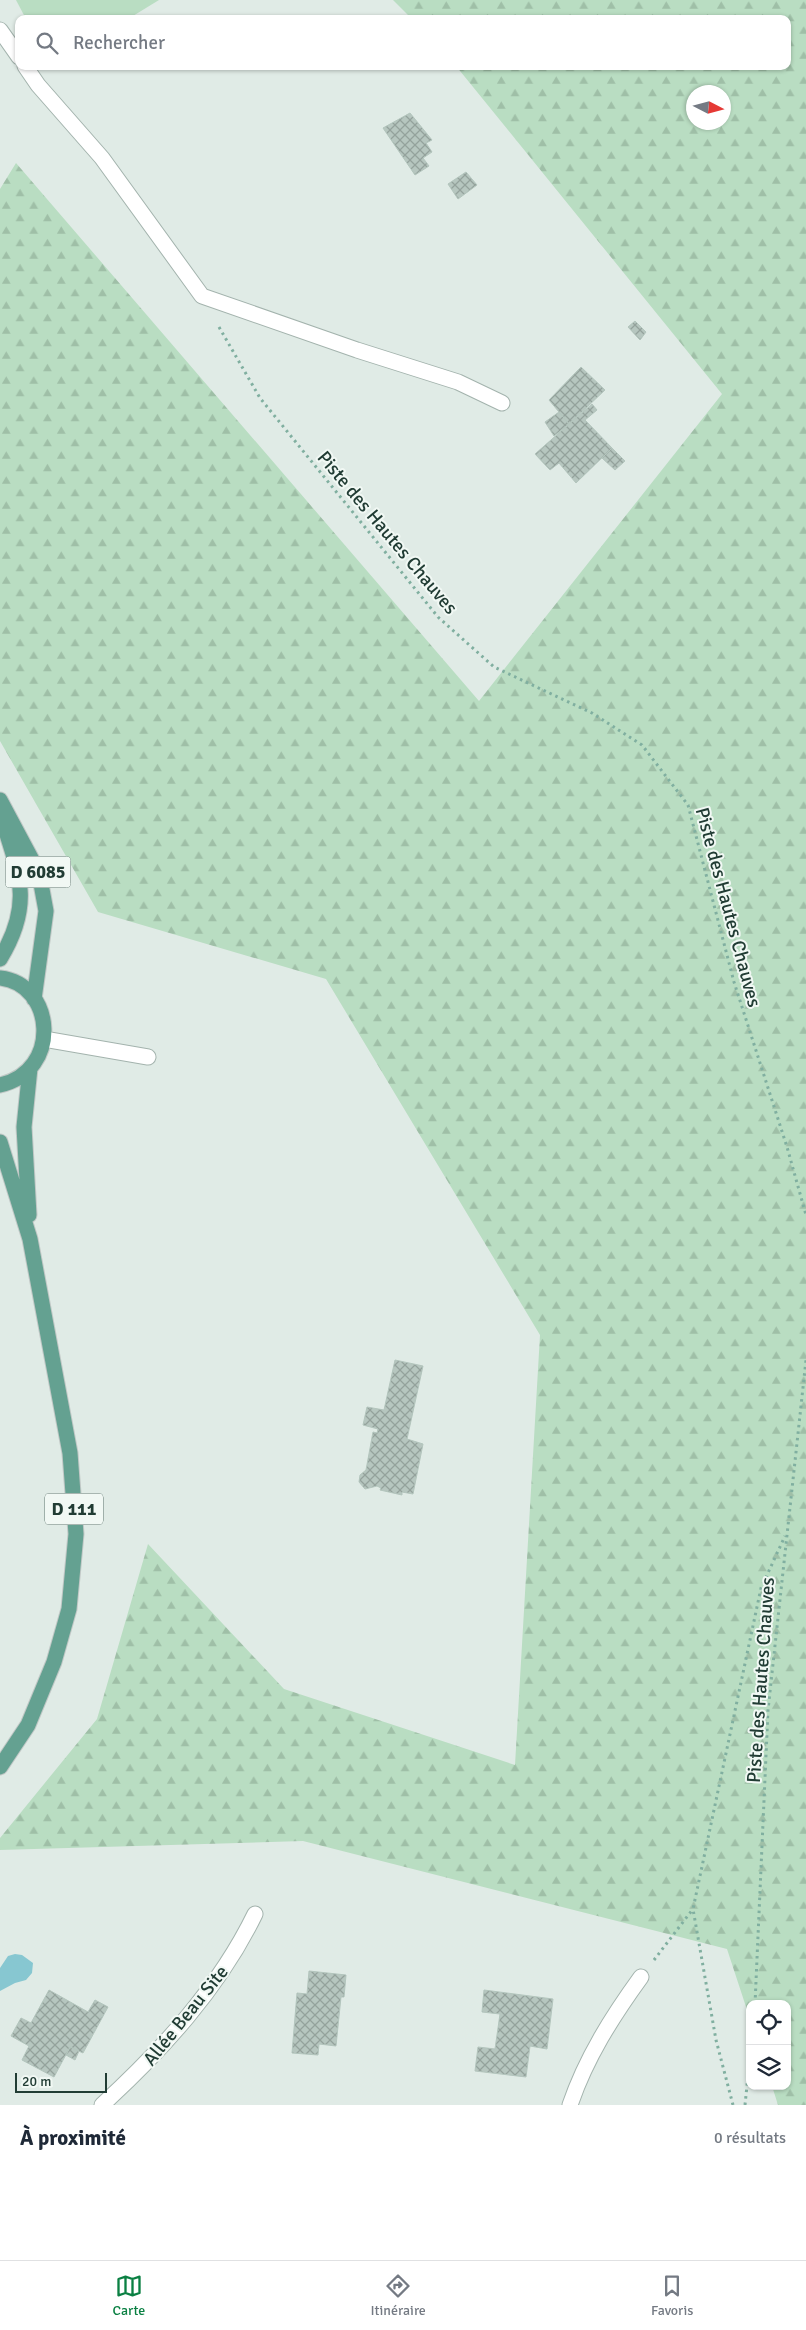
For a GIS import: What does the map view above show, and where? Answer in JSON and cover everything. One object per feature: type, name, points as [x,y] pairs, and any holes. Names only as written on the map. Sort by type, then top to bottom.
[{"type":"main road","name":"D 6085","points":[[0,800],[39,873],[46,911],[34,999]]},
{"type":"main road","name":"D 6085","points":[[0,813],[19,874],[21,907],[11,941],[0,959]]},
{"type":"main road","points":[[0,978],[20,986],[34,999],[44,1025],[44,1039],[37,1060],[17,1079],[0,1085]]},
{"type":"main road","name":"D 111","points":[[30,1068],[24,1127],[30,1239]]},
{"type":"main road","name":"D 111","points":[[0,1142],[30,1239],[70,1453],[76,1534],[69,1609],[54,1662],[28,1725],[0,1767]]},
{"type":"street","points":[[0,30],[15,51]]},
{"type":"street","points":[[28,70],[38,85],[102,158],[202,296],[356,350],[458,382],[502,403]]},
{"type":"street","points":[[44,1039],[148,1057]]},
{"type":"street","name":"Allée Beau Site","points":[[102,2105],[146,2065],[207,1992],[243,1939],[255,1914]]},
{"type":"street","points":[[570,2105],[576,2088],[608,2023],[641,1978]]},
{"type":"path","name":"Piste des Hautes Chauves","points":[[202,296],[260,398],[438,617],[494,667],[592,713],[642,745],[688,806],[734,982],[787,1147],[806,1215]]},
{"type":"path","name":"Piste des Hautes Chauves","points":[[755,2000],[768,1710],[806,1360]]},
{"type":"path","points":[[733,2105],[716,2040],[693,1909],[762,1588],[786,1534]]},
{"type":"path","points":[[641,1978],[693,1909]]},
{"type":"path","points":[[745,2105],[747,2090]]},
{"type":"green space","points":[[16,0],[159,0],[135,15],[24,15]]},
{"type":"green space","points":[[393,0],[806,0],[806,2105],[778,2105],[773,2090],[791,2090],[791,2000],[746,2000],[746,2007],[727,1949],[303,1841],[0,1850],[0,1838],[97,1719],[148,1544],[284,1689],[515,1765],[540,1335],[326,979],[98,912],[0,741],[0,189],[16,163],[479,701],[722,394],[459,70],[791,70],[791,15],[408,15]]},
{"type":"water","points":[[22,1955],[33,1963],[32,1973],[26,1980],[15,1983],[0,1991],[0,1968],[8,1956]]},
{"type":"building","points":[[410,113],[432,140],[426,143],[432,152],[423,158],[429,166],[415,175],[383,128]]},
{"type":"building","points":[[466,172],[477,185],[458,199],[448,184]]},
{"type":"building","points":[[635,321],[646,332],[640,340],[628,327]]},
{"type":"building","points":[[581,367],[605,390],[569,424],[549,400]]},
{"type":"building","points":[[592,404],[597,410],[585,420],[612,448],[576,483],[559,463],[550,470],[535,454]]},
{"type":"building","points":[[559,412],[569,424],[554,436],[545,422]]},
{"type":"building","points":[[612,448],[625,461],[615,470],[602,458]]},
{"type":"building","points":[[395,1360],[423,1366],[407,1439],[423,1444],[413,1494],[402,1492],[402,1495],[380,1490],[381,1488],[377,1486],[365,1489],[359,1482],[360,1475],[366,1470],[373,1432],[377,1433],[378,1429],[363,1425],[367,1407],[384,1410]]},
{"type":"building","points":[[309,1971],[346,1975],[344,1997],[341,1997],[336,2046],[319,2044],[318,2055],[292,2053],[297,1993],[307,1994]]},
{"type":"building","points":[[49,1990],[88,2012],[95,2000],[108,2007],[83,2053],[70,2047],[54,2077],[22,2060],[29,2046],[11,2036],[21,2018],[31,2023]]},
{"type":"building","points":[[484,1990],[553,1999],[547,2049],[530,2046],[526,2077],[475,2071],[478,2047],[495,2049],[500,2014],[482,2012]]},
{"type":"building","points":[[70,2047],[79,2051],[75,2060],[66,2055]]}]
